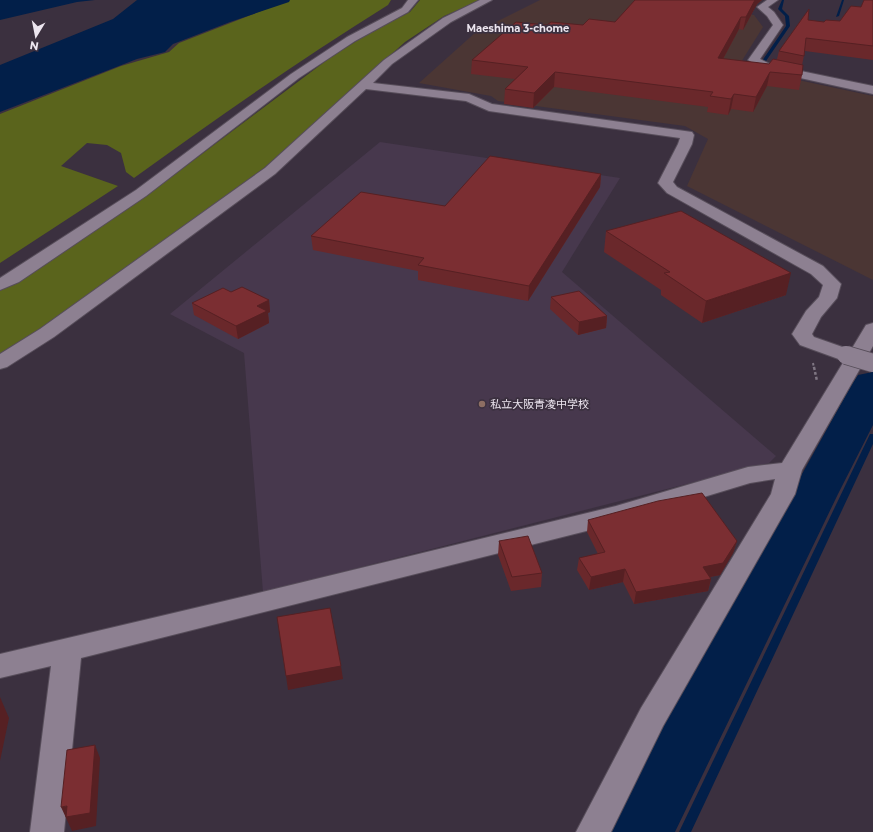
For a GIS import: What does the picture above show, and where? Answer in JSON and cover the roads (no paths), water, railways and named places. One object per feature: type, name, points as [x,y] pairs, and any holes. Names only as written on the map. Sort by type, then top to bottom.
[{"type":"street","points":[[0,285],[13,278],[141,193],[295,76],[351,39],[404,10],[412,0]]},
{"type":"street","points":[[0,363],[47,333],[270,171],[388,62],[448,20],[487,0]]},
{"type":"street","points":[[772,0],[762,7],[771,14],[778,25],[754,60],[768,68],[873,90]]},
{"type":"street","points":[[363,85],[469,98],[489,107],[686,135],[685,144],[665,183],[672,190],[817,270],[832,284],[828,298],[813,315],[802,334],[807,342],[873,363]]},
{"type":"street","points":[[593,832],[652,717],[783,494],[790,470],[873,330]]},
{"type":"street","points":[[0,666],[618,514],[748,475],[790,470]]},
{"type":"street","points":[[47,832],[67,650]]},
{"type":"water","points":[[0,0],[95,0],[77,2],[0,20]]},
{"type":"water","points":[[137,0],[290,0],[289,2],[230,22],[173,44],[165,52],[137,59],[0,112],[0,65],[113,19]]},
{"type":"waterway","points":[[771,66],[764,61],[788,26],[787,16],[780,9],[783,0]]},
{"type":"waterway","points":[[837,16],[843,0]]},
{"type":"waterway","points":[[640,832],[814,494],[873,384]]},
{"type":"waterway","points":[[685,832],[873,436]]},
{"type":"place","name":"私立大阪青凌中学校","points":[[482,404]]},
{"type":"district","name":"Maeshima 3-chome","points":[[518,28]]}]
